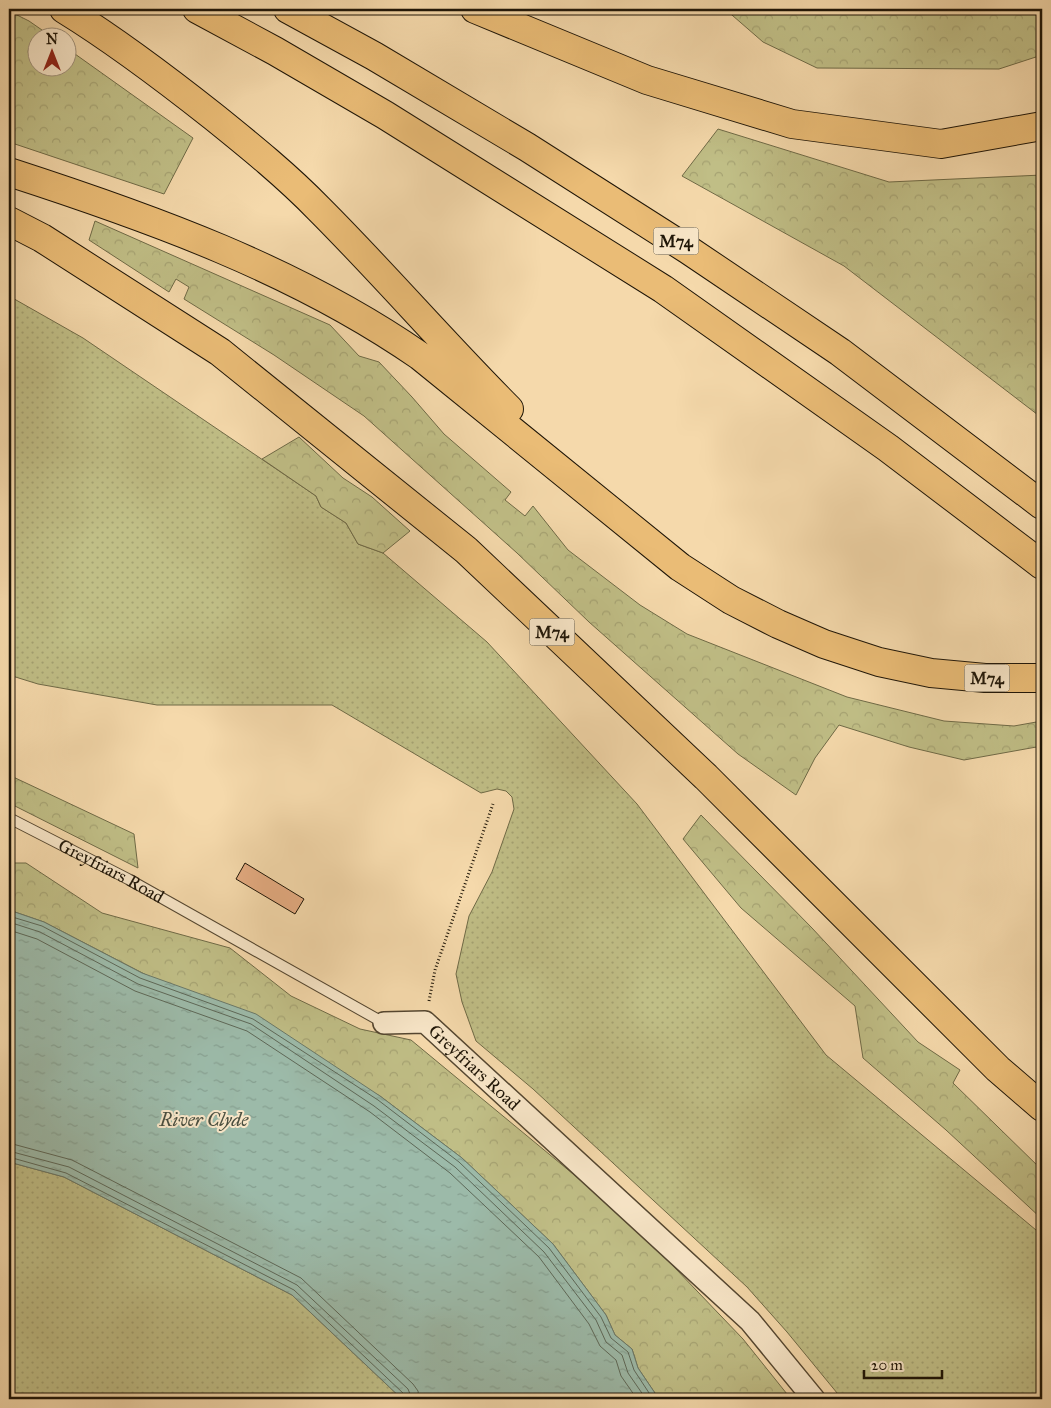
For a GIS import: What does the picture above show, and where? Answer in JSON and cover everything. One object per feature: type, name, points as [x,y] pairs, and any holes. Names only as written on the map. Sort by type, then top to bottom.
[{"type":"highway","name":"M74","points":[[64,9],[97,29],[174,85],[258,152],[318,208],[476,376],[608,507]]},
{"type":"highway","name":"M74","points":[[197,9],[275,51],[385,115],[664,289],[888,448],[1042,565]]},
{"type":"highway","name":"M74","points":[[288,9],[374,56],[519,142],[687,249],[840,352],[1042,505]]},
{"type":"highway","points":[[475,9],[647,80],[792,124],[941,144],[1042,126]]},
{"type":"highway","name":"M74","points":[[9,172],[148,219],[233,255],[314,293],[382,330],[420,356],[680,567],[731,600],[778,624],[824,644],[879,662],[931,673],[985,678],[1042,678]]},
{"type":"highway","name":"M74","points":[[9,221],[42,238],[220,352],[466,550],[706,777],[998,1069],[1042,1107]]},
{"type":"street","name":"Greyfriars Road","points":[[384,1023],[425,1022],[750,1321],[814,1399]]},
{"type":"lane","name":"Greyfriars Road","points":[[9,818],[128,879],[384,1023]]},
{"type":"path","points":[[425,1022],[435,970],[493,804]]},
{"type":"green space","points":[[725,9],[1042,9],[1042,55],[999,69],[817,68],[763,42]]},
{"type":"green space","points":[[9,11],[39,28],[28,28],[28,78],[78,78],[78,56],[193,138],[164,194],[9,142]]},
{"type":"green space","points":[[718,129],[889,182],[1042,175],[1042,418],[844,266],[682,176]]},
{"type":"green space","points":[[95,221],[330,325],[359,356],[379,362],[444,434],[511,492],[505,500],[525,516],[533,506],[568,550],[640,605],[687,634],[847,697],[944,721],[1014,726],[1042,721],[1042,746],[964,760],[909,747],[839,725],[815,758],[796,795],[738,754],[589,622],[517,553],[364,416],[274,355],[184,299],[189,287],[176,279],[169,292],[89,240]]},
{"type":"green space","points":[[9,296],[83,338],[316,496],[321,507],[346,523],[358,544],[383,553],[487,642],[637,804],[826,1055],[1042,1235],[1042,1399],[842,1399],[747,1287],[533,1089],[476,1041],[462,1002],[456,974],[469,916],[492,872],[514,809],[512,797],[506,791],[497,789],[481,793],[332,705],[157,705],[38,684],[9,675]]},
{"type":"green space","points":[[299,437],[343,478],[372,497],[410,531],[383,553],[358,544],[346,523],[321,507],[316,496],[262,459]]},
{"type":"green space","points":[[9,775],[134,834],[138,868],[9,803]]},
{"type":"green space","points":[[701,815],[812,928],[918,1042],[960,1070],[953,1083],[1042,1170],[1042,1219],[946,1130],[863,1058],[855,1006],[741,908],[683,839]]},
{"type":"green space","points":[[9,863],[26,863],[102,913],[230,948],[291,996],[360,1029],[411,1040],[630,1221],[743,1339],[791,1399],[659,1399],[638,1368],[632,1349],[615,1335],[606,1315],[553,1244],[462,1158],[380,1096],[44,922],[9,910]]},
{"type":"green space","points":[[9,1162],[64,1177],[292,1295],[402,1399],[9,1399]]},
{"type":"water","name":"River Clyde","points":[[9,910],[44,922],[142,973],[256,1014],[380,1096],[462,1158],[553,1244],[606,1315],[615,1335],[632,1349],[638,1368],[659,1399],[402,1399],[292,1295],[64,1177],[9,1162]]},
{"type":"building","points":[[245,863],[304,899],[295,914],[236,879]]}]
